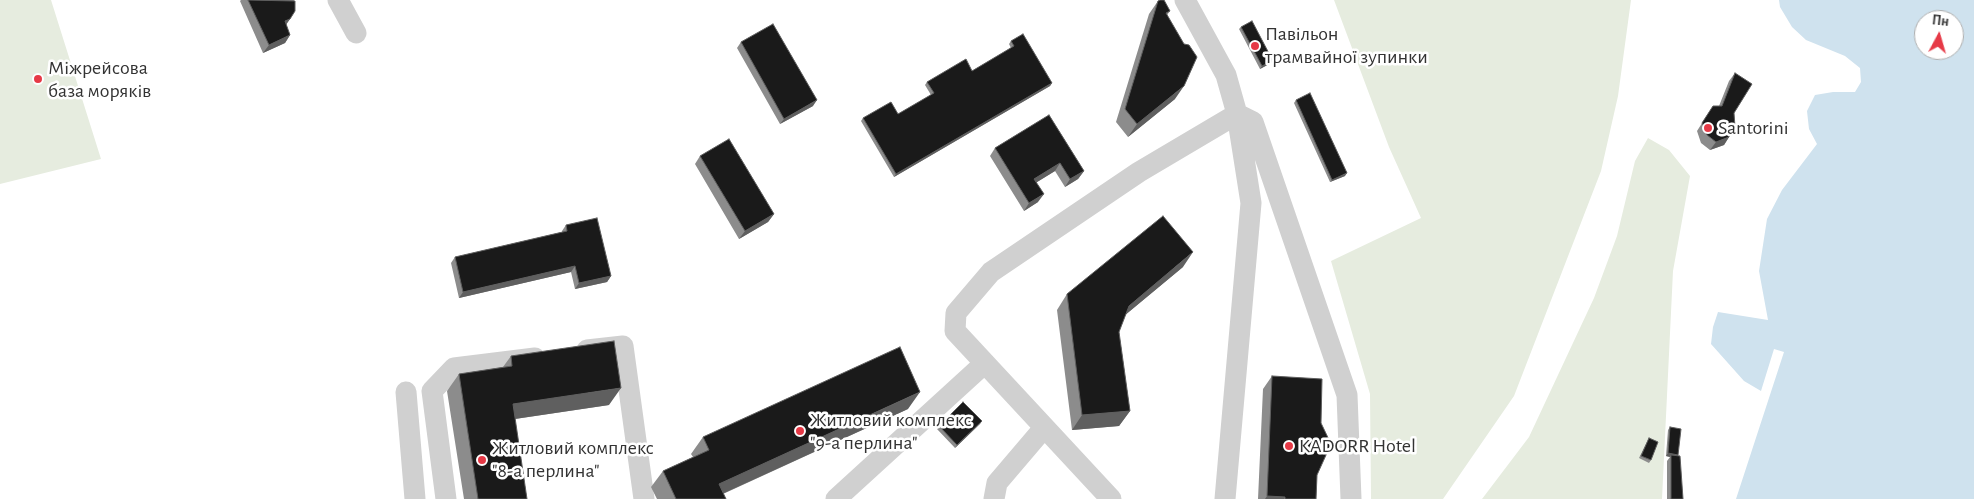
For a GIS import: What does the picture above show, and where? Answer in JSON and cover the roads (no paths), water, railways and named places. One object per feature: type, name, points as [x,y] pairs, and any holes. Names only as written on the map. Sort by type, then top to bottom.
[{"type":"street","points":[[338,0],[356,33]]},
{"type":"street","points":[[1185,0],[1226,75],[1236,114],[1251,203],[1225,499]]},
{"type":"street","points":[[1110,499],[1043,429],[955,331],[956,314],[991,272],[1139,172],[1236,114]]},
{"type":"street","points":[[1236,114],[1253,122],[1334,350],[1347,395],[1351,499]]},
{"type":"street","points":[[446,499],[432,391],[454,368],[623,346],[644,499]]},
{"type":"street","points":[[836,499],[985,363]]},
{"type":"street","points":[[406,392],[415,499]]},
{"type":"street","points":[[994,499],[997,483],[1043,429]]},
{"type":"water","points":[[1779,0],[1974,0],[1974,499],[1736,499],[1784,352],[1774,349],[1761,391],[1744,381],[1711,344],[1713,327],[1718,312],[1768,320],[1759,271],[1767,219],[1782,190],[1817,144],[1809,129],[1807,111],[1815,95],[1833,92],[1855,92],[1861,82],[1860,68],[1845,56],[1806,40],[1792,27],[1780,7]]},
{"type":"place","name":"Павільон трамвайної зупинки","points":[[1255,46]]},
{"type":"place","name":"Міжрейсова база моряків","points":[[38,79]]},
{"type":"place","name":"Santorini","points":[[1708,128]]},
{"type":"place","name":"Житловий комплекс \"9-а перлина\"","points":[[800,431]]},
{"type":"place","name":"KADORR Hotel","points":[[1289,446]]},
{"type":"place","name":"Житловий комплекс \"8-а перлина\"","points":[[482,460]]}]
